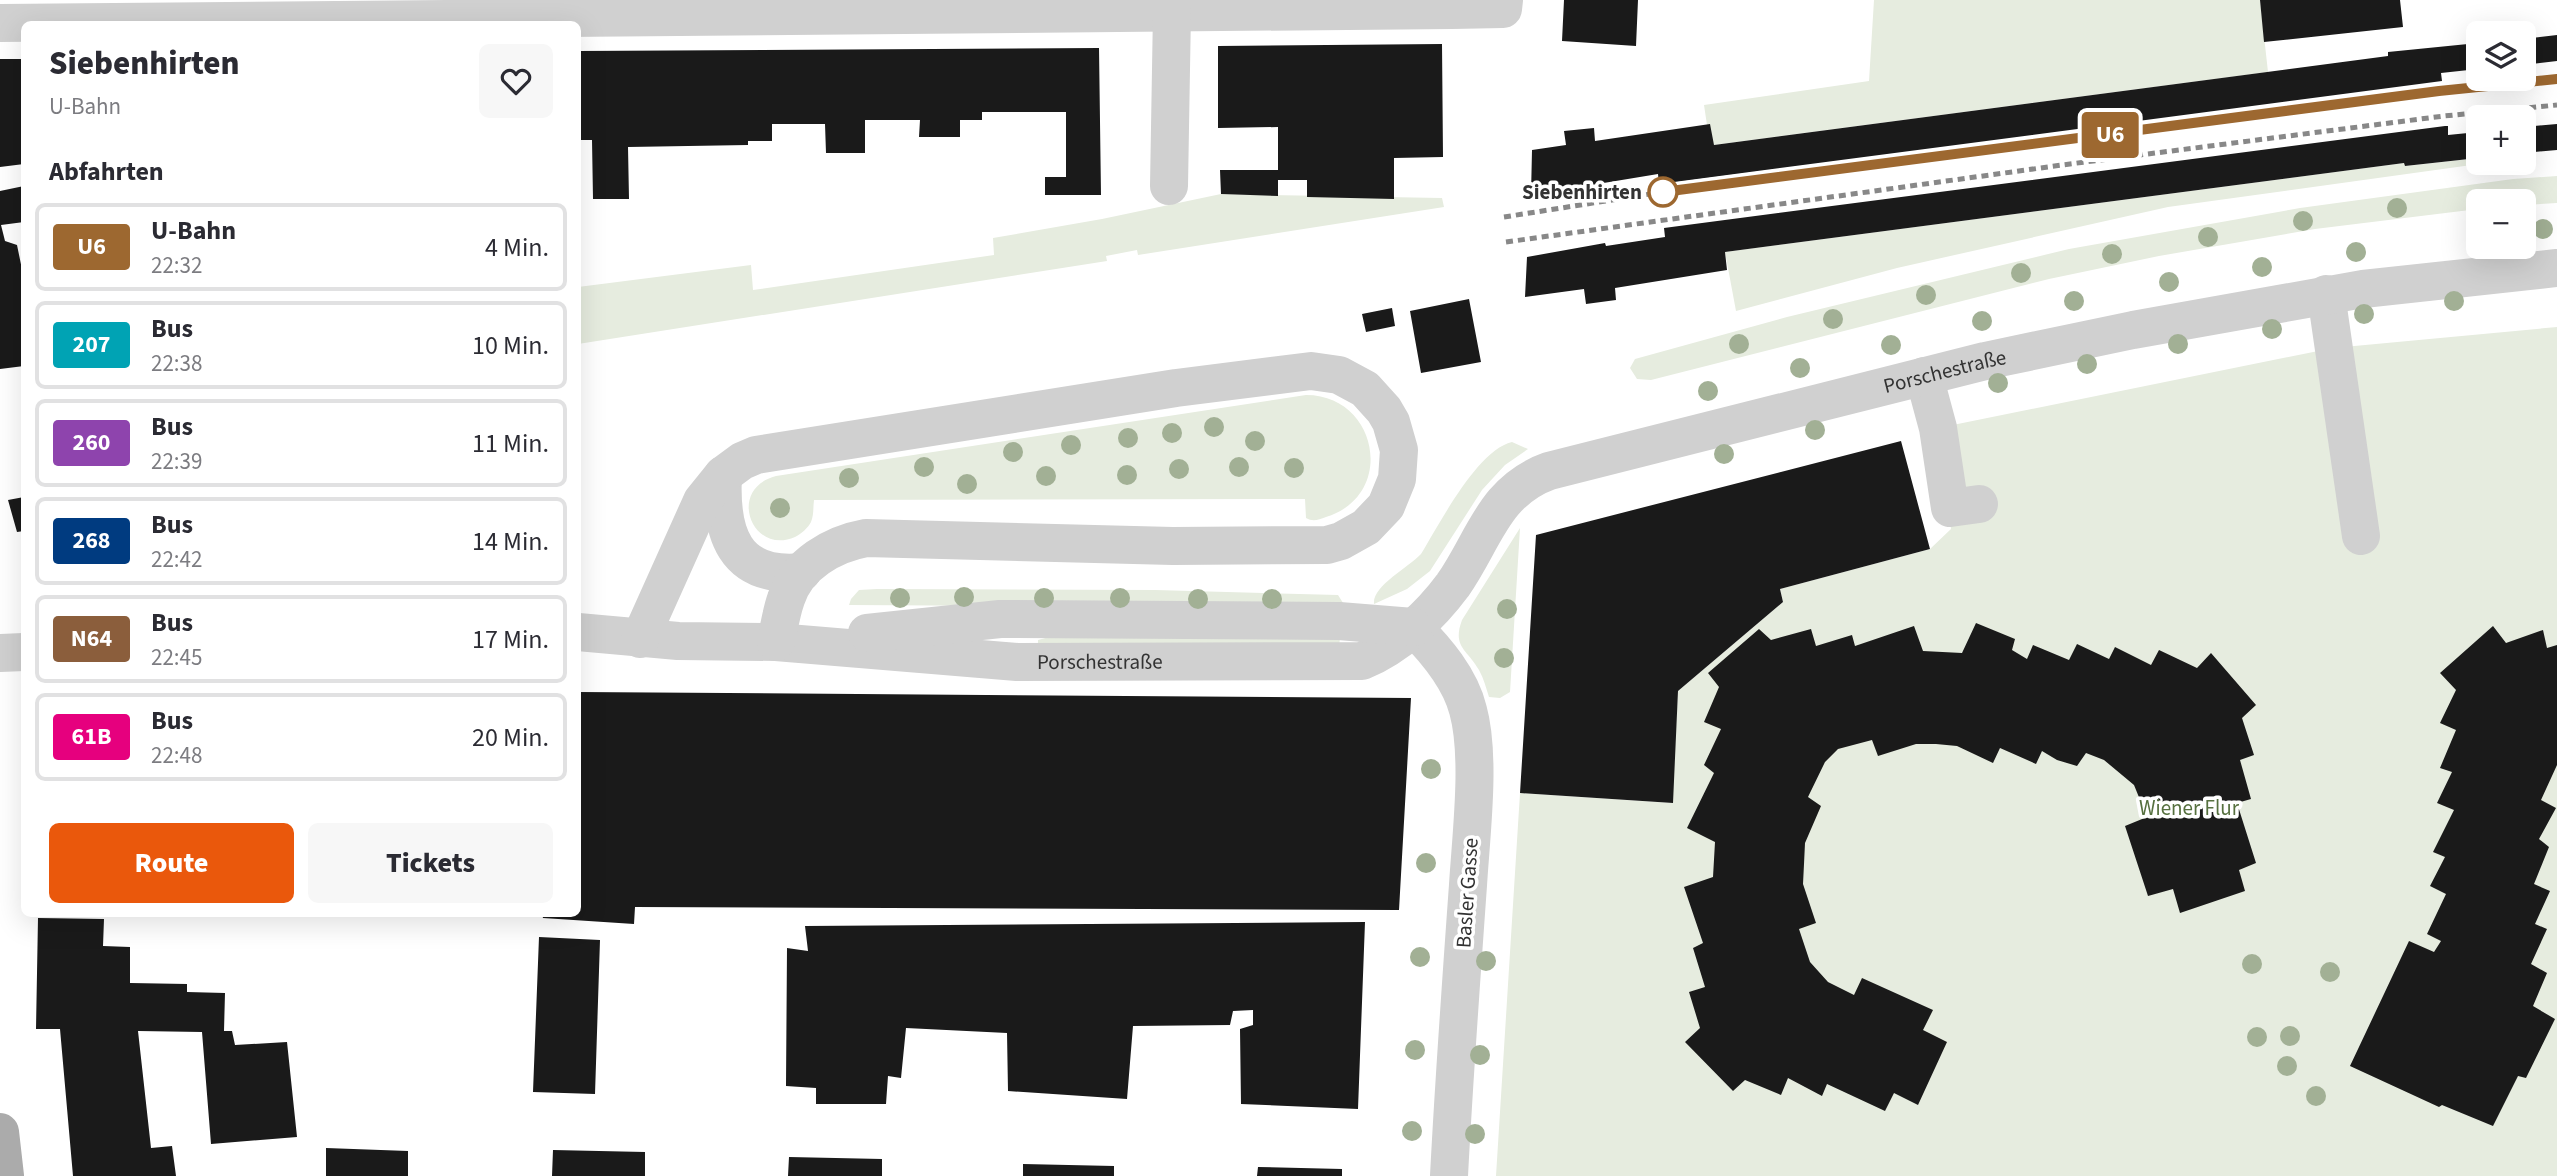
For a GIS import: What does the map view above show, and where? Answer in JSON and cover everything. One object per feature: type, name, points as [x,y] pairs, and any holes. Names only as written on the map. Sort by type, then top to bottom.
[{"type":"main road","points":[[0,1132],[5,1176]]},
{"type":"street","points":[[213,21],[1172,12],[1504,4]]},
{"type":"street","points":[[1169,186],[1172,12]]},
{"type":"street","points":[[0,23],[21,23]]},
{"type":"street","name":"Porschestraße","points":[[581,632],[640,639],[776,642],[1017,663],[1362,661],[1376,655],[1432,610],[1453,585],[1502,502],[1514,489],[1532,477],[1618,452],[1985,361],[2133,330],[2326,294],[2464,276],[2557,268]]},
{"type":"street","points":[[2326,294],[2361,536]]},
{"type":"street","points":[[640,639],[702,501],[723,475],[742,461],[772,452],[1176,388],[1311,371],[1339,375],[1365,389],[1384,410],[1396,436],[1399,450],[1397,479],[1385,506],[1366,527],[1341,541],[1327,545],[1173,546],[866,538],[824,552],[802,572],[786,596],[776,642]]},
{"type":"street","points":[[1924,376],[1938,428],[1950,509],[1979,504]]},
{"type":"street","points":[[723,475],[724,520],[729,538],[739,552],[750,562],[763,568],[788,573],[802,572]]},
{"type":"street","name":"Basler Gasse","points":[[1413,627],[1454,677],[1469,711],[1473,743],[1471,844],[1449,1176]]},
{"type":"street","points":[[0,653],[21,652]]},
{"type":"green space","points":[[1874,0],[2260,0],[2268,72],[1714,145],[1704,105],[1869,81]]},
{"type":"green space","points":[[2466,159],[2466,166],[2168,207],[1897,268],[1736,311],[1725,252],[2404,163],[2406,166]]},
{"type":"green space","points":[[2557,176],[2557,203],[2536,204],[2536,189],[2466,189],[2466,210],[2315,229],[2159,256],[2049,279],[1651,380],[1637,379],[1630,368],[1635,359],[1787,317],[2069,249],[2300,208],[2513,179]]},
{"type":"green space","points":[[1221,194],[1442,198],[1444,207],[1138,255],[1137,250],[1106,256],[1107,261],[581,344],[581,287],[751,265],[753,290],[994,255],[993,238]]},
{"type":"green space","name":"Wiener Flur","points":[[2557,327],[2557,1176],[1496,1176],[1520,793],[1672,803],[1678,691],[1783,602],[1780,589],[1930,549],[1951,529],[1938,428],[2333,348]]},
{"type":"green space","points":[[1306,395],[1330,399],[1349,411],[1363,428],[1370,448],[1370,469],[1363,489],[1348,505],[1318,520],[1306,518],[1305,499],[814,500],[813,517],[808,526],[795,537],[780,540],[767,537],[757,529],[751,518],[749,506],[752,494],[761,483],[776,476]]},
{"type":"green space","points":[[1512,442],[1528,449],[1505,465],[1482,490],[1430,571],[1407,589],[1374,604],[1375,597],[1385,584],[1421,554],[1448,508],[1473,473],[1499,448]]},
{"type":"green space","points":[[1520,528],[1510,692],[1500,698],[1489,697],[1479,670],[1462,647],[1459,629]]},
{"type":"green space","points":[[859,590],[1155,590],[1338,595],[1345,606],[849,605]]},
{"type":"green space","points":[[1340,634],[1339,652],[1038,652],[1038,640],[1057,635]]},
{"type":"building","points":[[1564,0],[1638,0],[1636,46],[1562,41]]},
{"type":"building","points":[[2260,0],[2400,0],[2403,27],[2264,42]]},
{"type":"building","points":[[2557,35],[2557,61],[2536,64],[2536,38]]},
{"type":"building","points":[[1442,44],[1443,157],[1394,158],[1394,199],[1307,197],[1307,180],[1278,180],[1278,196],[1221,194],[1220,170],[1278,170],[1278,127],[1218,128],[1218,46]]},
{"type":"building","points":[[2466,44],[2466,70],[2441,73],[2442,81],[1659,184],[1658,174],[1531,195],[1532,150],[1566,145],[1564,131],[1594,128],[1595,141],[1710,124],[1714,145],[2388,56],[2388,52]]},
{"type":"building","points":[[1099,48],[1101,195],[1045,195],[1045,177],[1066,177],[1066,112],[982,112],[982,120],[960,120],[960,137],[919,137],[920,120],[865,120],[865,153],[826,153],[825,124],[772,124],[772,141],[748,141],[748,145],[628,147],[629,199],[593,199],[592,140],[581,140],[581,51]]},
{"type":"building","points":[[0,59],[21,59],[21,164],[0,167]]},
{"type":"building","points":[[2557,124],[2557,150],[2536,152],[2536,126]]},
{"type":"building","points":[[2448,126],[2448,135],[2466,133],[2466,159],[2405,166],[2404,163],[1725,252],[1727,270],[1615,288],[1616,300],[1586,304],[1584,289],[1525,297],[1527,257],[1605,243],[1606,246],[1665,237],[1664,228]]},
{"type":"building","points":[[21,187],[21,222],[1,225],[5,241],[17,245],[21,264],[21,366],[0,369],[0,191]]},
{"type":"building","points":[[1469,299],[1481,362],[1421,373],[1410,311]]},
{"type":"building","points":[[1392,308],[1395,326],[1366,332],[1362,314]]},
{"type":"building","points":[[1901,441],[1930,549],[1780,589],[1783,602],[1678,691],[1673,803],[1520,793],[1536,535]]},
{"type":"building","points":[[21,498],[21,531],[17,532],[8,500]]},
{"type":"building","points":[[1976,623],[2015,639],[2012,650],[2027,659],[2033,645],[2069,660],[2077,644],[2109,659],[2115,647],[2151,665],[2159,650],[2197,668],[2211,653],[2256,705],[2242,718],[2254,755],[2240,760],[2251,799],[2237,803],[2256,863],[2239,870],[2245,891],[2180,913],[2173,889],[2148,896],[2125,826],[2147,817],[2134,785],[2104,760],[2086,753],[2077,766],[2057,760],[2042,751],[2036,764],[2000,748],[1993,763],[1957,746],[1936,744],[1916,744],[1878,756],[1872,740],[1838,749],[1825,762],[1808,797],[1821,806],[1805,843],[1803,884],[1816,923],[1799,929],[1810,962],[1828,982],[1854,995],[1862,978],[1933,1010],[1923,1030],[1947,1042],[1918,1105],[1894,1093],[1885,1111],[1827,1084],[1822,1096],[1788,1078],[1781,1095],[1745,1080],[1733,1091],[1685,1042],[1700,1028],[1689,992],[1705,987],[1693,948],[1703,943],[1684,887],[1713,877],[1715,842],[1687,828],[1714,773],[1704,765],[1721,729],[1704,722],[1719,687],[1708,673],[1759,629],[1771,640],[1811,629],[1816,646],[1852,635],[1855,646],[1914,626],[1923,651],[1962,653]]},
{"type":"building","points":[[2493,626],[2506,643],[2543,630],[2547,648],[2557,645],[2557,765],[2541,800],[2556,808],[2539,839],[2549,847],[2534,884],[2550,891],[2535,924],[2547,929],[2531,964],[2547,973],[2533,1006],[2555,1019],[2526,1078],[2518,1076],[2493,1126],[2442,1105],[2439,1107],[2350,1066],[2409,941],[2434,952],[2441,941],[2427,934],[2446,894],[2430,886],[2445,857],[2433,852],[2454,810],[2437,803],[2452,772],[2440,768],[2456,730],[2440,723],[2456,690],[2440,673]]},
{"type":"building","points":[[581,692],[1411,698],[1399,910],[635,907],[634,924],[543,918],[581,917]]},
{"type":"building","points":[[38,918],[104,919],[103,946],[130,947],[130,983],[187,984],[187,992],[225,993],[224,1031],[232,1031],[235,1045],[287,1042],[297,1137],[211,1144],[202,1032],[138,1031],[151,1148],[172,1146],[176,1176],[73,1176],[60,1029],[36,1029]]},
{"type":"building","points":[[1365,922],[1358,1109],[1241,1104],[1240,1029],[1253,1025],[1253,1010],[1233,1011],[1230,1025],[1133,1026],[1127,1099],[1008,1091],[1007,1033],[906,1028],[901,1078],[888,1076],[886,1104],[816,1104],[816,1088],[786,1086],[787,948],[808,951],[805,926]]},
{"type":"building","points":[[539,937],[600,940],[595,1094],[533,1092]]},
{"type":"building","points":[[326,1148],[408,1151],[408,1176],[326,1176]]},
{"type":"building","points":[[553,1150],[645,1152],[645,1176],[552,1176]]},
{"type":"building","points":[[789,1157],[882,1159],[882,1176],[788,1176]]},
{"type":"building","points":[[1023,1164],[1114,1166],[1114,1176],[1023,1176]]},
{"type":"building","points":[[1258,1167],[1342,1169],[1342,1176],[1257,1176]]},
{"type":"railway","points":[[1504,217],[1663,192],[2439,91],[2557,79]]},
{"type":"railway","points":[[1506,242],[2062,165],[2444,116],[2557,105]]},
{"type":"metro line","name":"U6","points":[[1663,192],[2439,91],[2557,79]]},
{"type":"place","name":"Siebenhirten","points":[[1663,192]]}]
